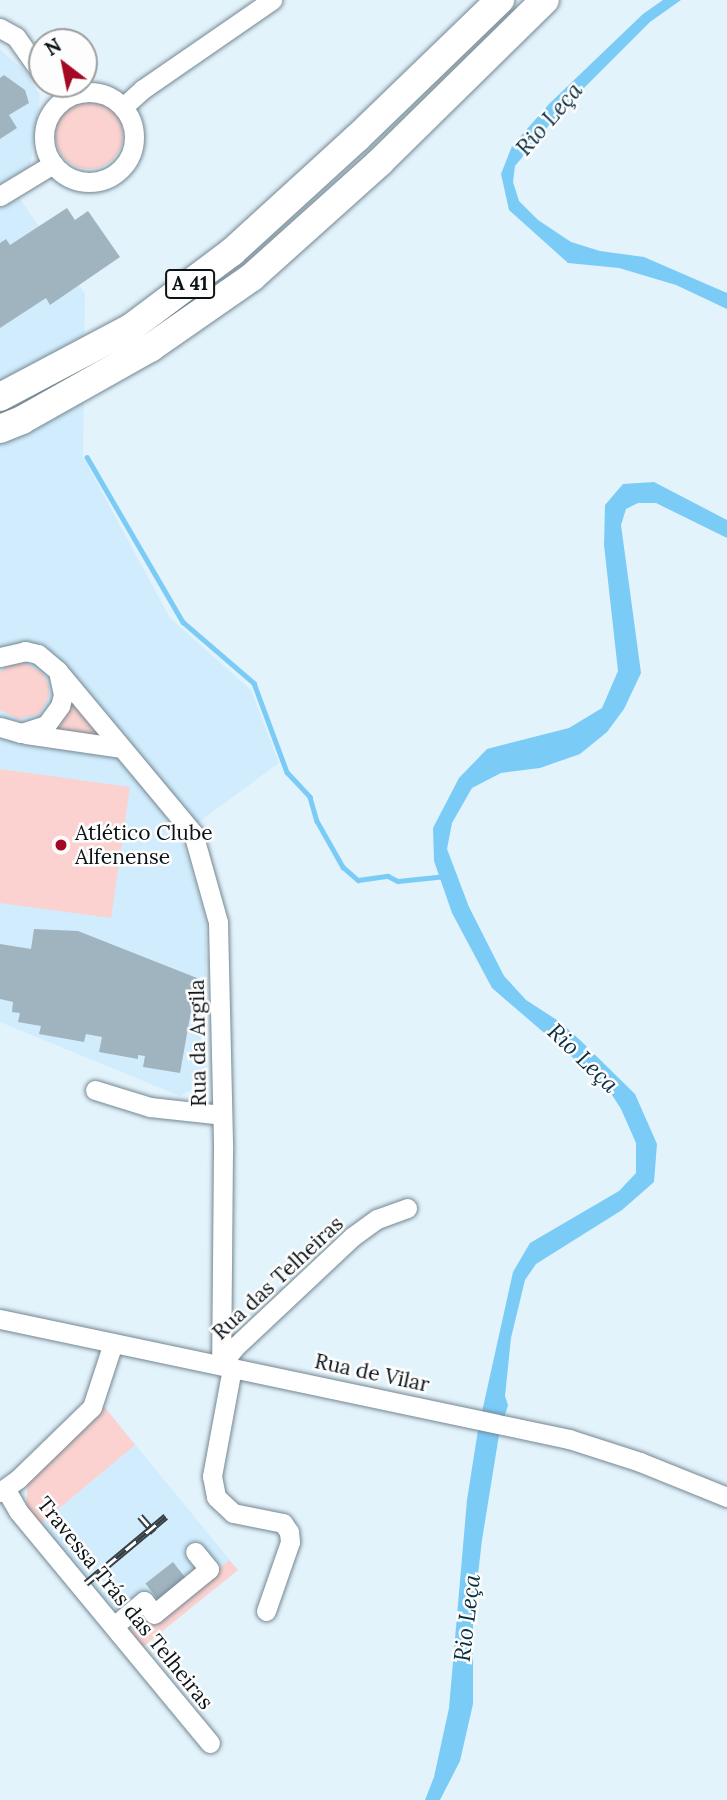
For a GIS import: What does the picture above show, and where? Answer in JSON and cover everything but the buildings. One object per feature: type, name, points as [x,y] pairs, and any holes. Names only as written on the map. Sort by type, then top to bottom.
[{"type":"highway","name":"A 41","points":[[0,397],[132,327],[232,252],[357,138],[500,0]]},
{"type":"highway","name":"A 41","points":[[0,429],[22,420],[150,348],[252,277],[380,162],[545,0]]},
{"type":"street","points":[[123,107],[143,89],[272,0]]},
{"type":"street","points":[[0,20],[28,57]]},
{"type":"street","points":[[84,92],[97,93],[123,107],[134,132],[129,158],[121,169],[101,181],[90,183],[64,175],[53,164],[47,152],[46,124],[61,102],[84,92]]},
{"type":"street","points":[[58,98],[61,102]]},
{"type":"street","points":[[0,196],[53,164]]},
{"type":"street","name":"Rua da Argila","points":[[0,657],[25,651],[38,654],[58,671],[193,833],[218,922],[226,1367],[212,1476],[216,1497],[233,1513],[283,1523],[289,1532],[290,1542],[265,1611]]},
{"type":"street","points":[[7,730],[34,731],[55,717],[63,695],[58,671]]},
{"type":"street","points":[[7,730],[122,748]]},
{"type":"street","points":[[95,1090],[160,1108],[222,1115]]},
{"type":"street","name":"Rua das Telheiras","points":[[226,1367],[235,1347],[352,1237],[377,1219],[407,1208]]},
{"type":"street","name":"Rua de Vilar","points":[[0,1319],[508,1424],[605,1451],[727,1497]]},
{"type":"street","points":[[3,1491],[92,1407],[113,1343]]},
{"type":"street","name":"Travessa Trás das Telheiras","points":[[3,1491],[210,1743]]},
{"type":"street","points":[[114,1626],[144,1601],[154,1614],[209,1569],[195,1552]]},
{"type":"shaded area","points":[[0,49],[28,76],[28,98],[40,98],[30,166],[7,180],[85,294],[83,457],[170,618],[251,690],[279,763],[181,835],[206,919],[206,1066],[198,1086],[180,1096],[0,1022]]},
{"type":"shaded area","points":[[89,101],[102,104],[113,111],[120,122],[123,135],[120,148],[113,159],[102,166],[89,169],[76,166],[65,159],[58,148],[55,135],[58,122],[65,111],[76,104]]},
{"type":"shaded area","points":[[23,662],[43,673],[49,686],[49,697],[39,714],[18,719],[0,710],[0,672],[12,663]]},
{"type":"shaded area","points":[[70,700],[99,735],[99,736],[55,730]]},
{"type":"shaded area","name":"Atlético Clube Alfenense","points":[[0,769],[130,787],[111,918],[0,903]]},
{"type":"shaded area","points":[[102,1404],[238,1570],[140,1649],[129,1636],[132,1628],[117,1609],[108,1610],[26,1509],[97,1416]]},
{"type":"shaded area","points":[[102,1404],[135,1445],[39,1525],[26,1509],[28,1481],[97,1416]]},
{"type":"shaded area","points":[[229,1560],[238,1570],[140,1649],[129,1636],[132,1629],[145,1629]]},
{"type":"water","name":"Rio Leça","points":[[663,0],[681,0],[650,22],[561,111],[515,166],[513,182],[519,201],[538,220],[571,242],[600,251],[644,257],[727,293],[727,309],[676,285],[619,268],[568,263],[509,210],[501,174],[512,146],[549,104],[643,14]]},
{"type":"water","name":"Rio Leça","points":[[654,482],[727,520],[727,538],[656,503],[638,503],[626,509],[621,525],[641,673],[624,709],[607,732],[580,754],[540,768],[501,773],[472,788],[452,823],[447,849],[469,907],[504,976],[526,1000],[560,1022],[635,1094],[657,1144],[654,1182],[622,1210],[536,1264],[525,1280],[511,1338],[505,1396],[508,1405],[499,1435],[482,1540],[473,1618],[473,1704],[460,1761],[440,1800],[425,1800],[434,1777],[449,1708],[467,1500],[478,1430],[513,1272],[530,1243],[619,1191],[636,1173],[636,1143],[621,1109],[607,1087],[492,988],[452,913],[434,861],[433,828],[459,778],[487,749],[569,728],[602,708],[618,671],[604,545],[605,505],[623,484]]},
{"type":"waterway","points":[[87,457],[183,622],[254,683],[287,772],[310,797],[317,821],[343,867],[358,880],[388,876],[398,881],[446,876]]},
{"type":"railway","points":[[140,1516],[154,1532]]},
{"type":"railway","points":[[86,1583],[166,1516]]},
{"type":"place","name":"Atlético Clube Alfenense","points":[[61,845]]}]
